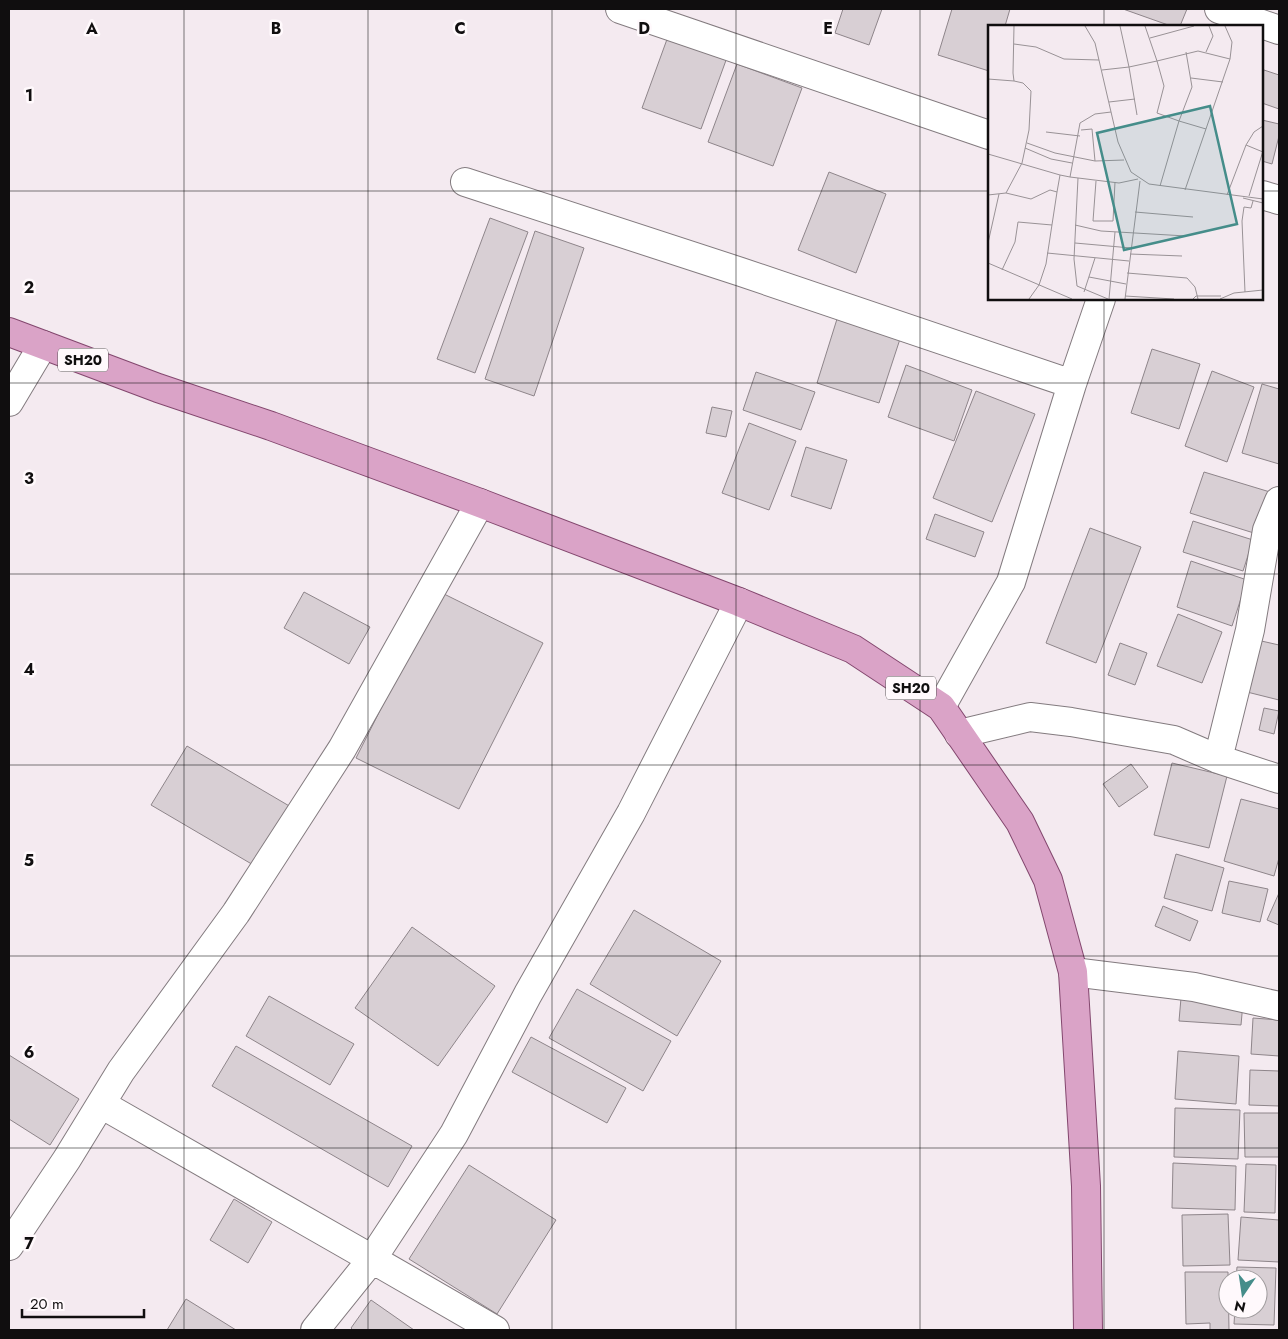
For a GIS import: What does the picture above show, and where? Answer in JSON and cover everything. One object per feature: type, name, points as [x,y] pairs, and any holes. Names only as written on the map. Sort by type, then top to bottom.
[{"type":"main road","name":"SH20","points":[[9,332],[158,388],[271,426],[480,502],[739,602],[853,649],[941,707],[1020,822],[1048,880],[1072,972],[1086,1186],[1088,1330]]},
{"type":"street","points":[[620,9],[988,135]]},
{"type":"street","points":[[1204,25],[1211,9]]},
{"type":"street","points":[[1219,9],[1279,30]]},
{"type":"street","points":[[464,182],[741,272],[1072,384]]},
{"type":"street","points":[[1263,195],[1279,200]]},
{"type":"street","points":[[941,707],[1011,582],[1072,384],[1101,300]]},
{"type":"street","points":[[9,402],[43,345]]},
{"type":"street","points":[[1218,760],[1250,630],[1267,530],[1279,501]]},
{"type":"street","points":[[9,1246],[67,1159],[121,1071],[236,913],[342,749],[480,502]]},
{"type":"street","points":[[315,1330],[372,1259],[454,1134],[528,994],[631,812],[739,602]]},
{"type":"street","points":[[959,734],[1030,718],[1071,722],[1174,740],[1218,760],[1279,779]]},
{"type":"street","points":[[1072,972],[1194,987],[1279,1006]]},
{"type":"street","points":[[101,1104],[495,1330]]},
{"type":"building","points":[[843,9],[882,9],[869,45],[835,33]]},
{"type":"building","points":[[952,9],[1010,9],[1005,25],[988,25],[988,71],[938,55]]},
{"type":"building","points":[[1123,9],[1187,9],[1180,25],[1168,25]]},
{"type":"building","points":[[670,31],[729,52],[701,129],[642,108]]},
{"type":"building","points":[[737,64],[802,88],[773,166],[708,142]]},
{"type":"building","points":[[1264,70],[1279,75],[1279,109],[1263,103]]},
{"type":"building","points":[[1263,120],[1279,124],[1279,136],[1272,164],[1263,161]]},
{"type":"building","points":[[829,172],[886,194],[856,273],[798,250]]},
{"type":"building","points":[[490,218],[528,232],[475,373],[437,359]]},
{"type":"building","points":[[535,231],[584,248],[534,396],[485,379]]},
{"type":"building","points":[[837,319],[900,339],[879,403],[817,383]]},
{"type":"building","points":[[1152,349],[1200,364],[1179,429],[1131,413]]},
{"type":"building","points":[[906,365],[972,390],[954,441],[888,417]]},
{"type":"building","points":[[1212,371],[1254,387],[1227,462],[1185,446]]},
{"type":"building","points":[[756,372],[815,392],[801,430],[743,410]]},
{"type":"building","points":[[1262,384],[1279,389],[1279,464],[1242,453]]},
{"type":"building","points":[[976,391],[1035,414],[992,522],[933,498]]},
{"type":"building","points":[[712,407],[732,411],[726,437],[706,433]]},
{"type":"building","points":[[749,423],[796,441],[769,510],[722,493]]},
{"type":"building","points":[[806,447],[847,460],[831,509],[791,496]]},
{"type":"building","points":[[1204,472],[1270,492],[1257,534],[1190,513]]},
{"type":"building","points":[[935,514],[984,532],[975,557],[926,539]]},
{"type":"building","points":[[1193,521],[1253,540],[1243,571],[1183,552]]},
{"type":"building","points":[[1090,528],[1141,547],[1096,663],[1046,643]]},
{"type":"building","points":[[1191,561],[1247,580],[1232,626],[1177,607]]},
{"type":"building","points":[[304,592],[370,627],[349,664],[284,628]]},
{"type":"building","points":[[440,592],[543,643],[459,809],[356,758]]},
{"type":"building","points":[[1178,614],[1222,632],[1202,683],[1157,666]]},
{"type":"building","points":[[1257,640],[1279,645],[1279,700],[1243,691]]},
{"type":"building","points":[[1120,643],[1147,653],[1135,685],[1108,675]]},
{"type":"building","points":[[1264,708],[1279,711],[1274,734],[1259,730]]},
{"type":"building","points":[[187,746],[291,807],[255,866],[151,805]]},
{"type":"building","points":[[1172,763],[1227,776],[1209,848],[1154,835]]},
{"type":"building","points":[[1131,764],[1148,787],[1119,807],[1103,784]]},
{"type":"building","points":[[1241,799],[1279,809],[1279,858],[1274,876],[1224,861]]},
{"type":"building","points":[[1176,854],[1224,868],[1212,911],[1164,898]]},
{"type":"building","points":[[1229,881],[1268,889],[1260,922],[1222,913]]},
{"type":"building","points":[[1279,893],[1279,925],[1267,920]]},
{"type":"building","points":[[1163,906],[1198,921],[1190,941],[1155,926]]},
{"type":"building","points":[[634,910],[721,961],[677,1036],[590,984]]},
{"type":"building","points":[[412,927],[495,986],[438,1066],[355,1008]]},
{"type":"building","points":[[577,989],[671,1041],[643,1091],[549,1038]]},
{"type":"building","points":[[269,996],[354,1044],[330,1085],[246,1036]]},
{"type":"building","points":[[1181,998],[1243,1003],[1241,1025],[1179,1021]]},
{"type":"building","points":[[1253,1018],[1279,1020],[1279,1056],[1251,1054]]},
{"type":"building","points":[[531,1037],[626,1088],[607,1123],[512,1072]]},
{"type":"building","points":[[236,1046],[412,1146],[388,1187],[212,1086]]},
{"type":"building","points":[[1178,1051],[1239,1056],[1236,1104],[1175,1099]]},
{"type":"building","points":[[9,1055],[79,1099],[50,1145],[9,1119]]},
{"type":"building","points":[[1250,1070],[1279,1071],[1279,1106],[1249,1105]]},
{"type":"building","points":[[1175,1108],[1240,1110],[1238,1159],[1174,1157]]},
{"type":"building","points":[[1244,1113],[1279,1113],[1279,1157],[1245,1157]]},
{"type":"building","points":[[1173,1163],[1236,1166],[1235,1210],[1172,1208]]},
{"type":"building","points":[[1246,1164],[1276,1165],[1275,1213],[1244,1212]]},
{"type":"building","points":[[469,1165],[556,1220],[497,1314],[409,1259]]},
{"type":"building","points":[[234,1199],[272,1222],[248,1263],[210,1240]]},
{"type":"building","points":[[1228,1214],[1230,1265],[1183,1266],[1182,1215]]},
{"type":"building","points":[[1241,1217],[1279,1220],[1279,1262],[1238,1260]]},
{"type":"building","points":[[1237,1267],[1276,1268],[1274,1325],[1234,1324],[1234,1319],[1268,1319],[1268,1269],[1237,1269]]},
{"type":"building","points":[[1185,1272],[1218,1272],[1218,1319],[1229,1319],[1229,1330],[1210,1330],[1210,1323],[1186,1324]]},
{"type":"building","points":[[186,1299],[236,1330],[167,1330]]},
{"type":"building","points":[[371,1300],[414,1330],[353,1330],[351,1328]]}]
